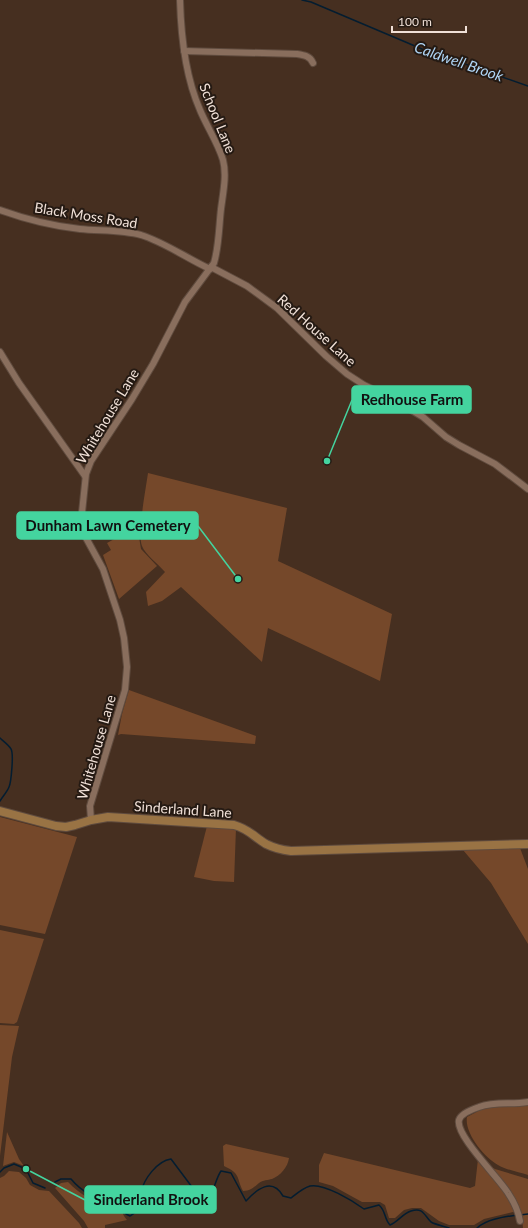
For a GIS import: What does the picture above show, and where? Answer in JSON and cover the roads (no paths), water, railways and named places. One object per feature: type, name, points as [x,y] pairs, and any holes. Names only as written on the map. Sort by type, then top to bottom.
[{"type":"street","name":"School Lane","points":[[180,0],[186,68],[199,109],[223,160],[225,172],[216,256],[210,268]]},
{"type":"street","points":[[184,51],[297,54],[311,59],[313,63]]},
{"type":"street","name":"Black Moss Road","points":[[0,210],[54,225],[79,229],[130,233],[142,236],[210,268]]},
{"type":"street","name":"Whitehouse Lane","points":[[91,820],[90,806],[125,690],[127,667],[124,638],[120,619],[103,569],[85,536],[81,522],[85,476],[91,461],[153,364],[185,302],[210,268]]},
{"type":"street","name":"Red House Lane","points":[[210,268],[247,286],[278,308],[326,356],[347,374],[364,385],[393,399],[423,417],[446,437],[494,464],[528,489]]},
{"type":"street","points":[[0,352],[19,383],[85,476]]},
{"type":"street","name":"Sinderland Lane","points":[[0,811],[62,826],[75,825],[108,817],[234,825],[246,829],[262,842],[273,847],[291,851],[528,844]]},
{"type":"street","points":[[520,1221],[518,1210],[507,1191],[468,1143],[459,1123],[459,1119],[463,1115],[487,1105],[528,1102]]},
{"type":"waterway","name":"Caldwell Brook","points":[[302,0],[311,2],[422,49],[528,86]]},
{"type":"waterway","points":[[0,738],[12,752],[10,784],[0,801]]},
{"type":"waterway","points":[[55,1182],[61,1179],[71,1179],[90,1195],[107,1200],[113,1200],[117,1194],[124,1190],[129,1195],[126,1214],[130,1216],[139,1208],[141,1192],[148,1176],[161,1163],[171,1159],[198,1195],[208,1198],[221,1171],[231,1173],[246,1201],[255,1192],[264,1187],[274,1187],[279,1190],[283,1196],[291,1198],[305,1188],[316,1186],[338,1193],[364,1209],[379,1205],[390,1225],[408,1212],[418,1210],[423,1212],[431,1222],[449,1228]]},
{"type":"waterway","points":[[0,1172],[4,1168],[14,1164],[26,1169],[33,1183],[45,1188]]},
{"type":"waterway","points":[[520,1215],[528,1214]]},
{"type":"waterway","points":[[477,1228],[491,1220],[517,1215]]},
{"type":"place","name":"Redhouse Farm","points":[[327,461]]},
{"type":"place","name":"Dunham Lawn Cemetery","points":[[238,579]]},
{"type":"place","name":"Sinderland Brook","points":[[26,1169]]}]
